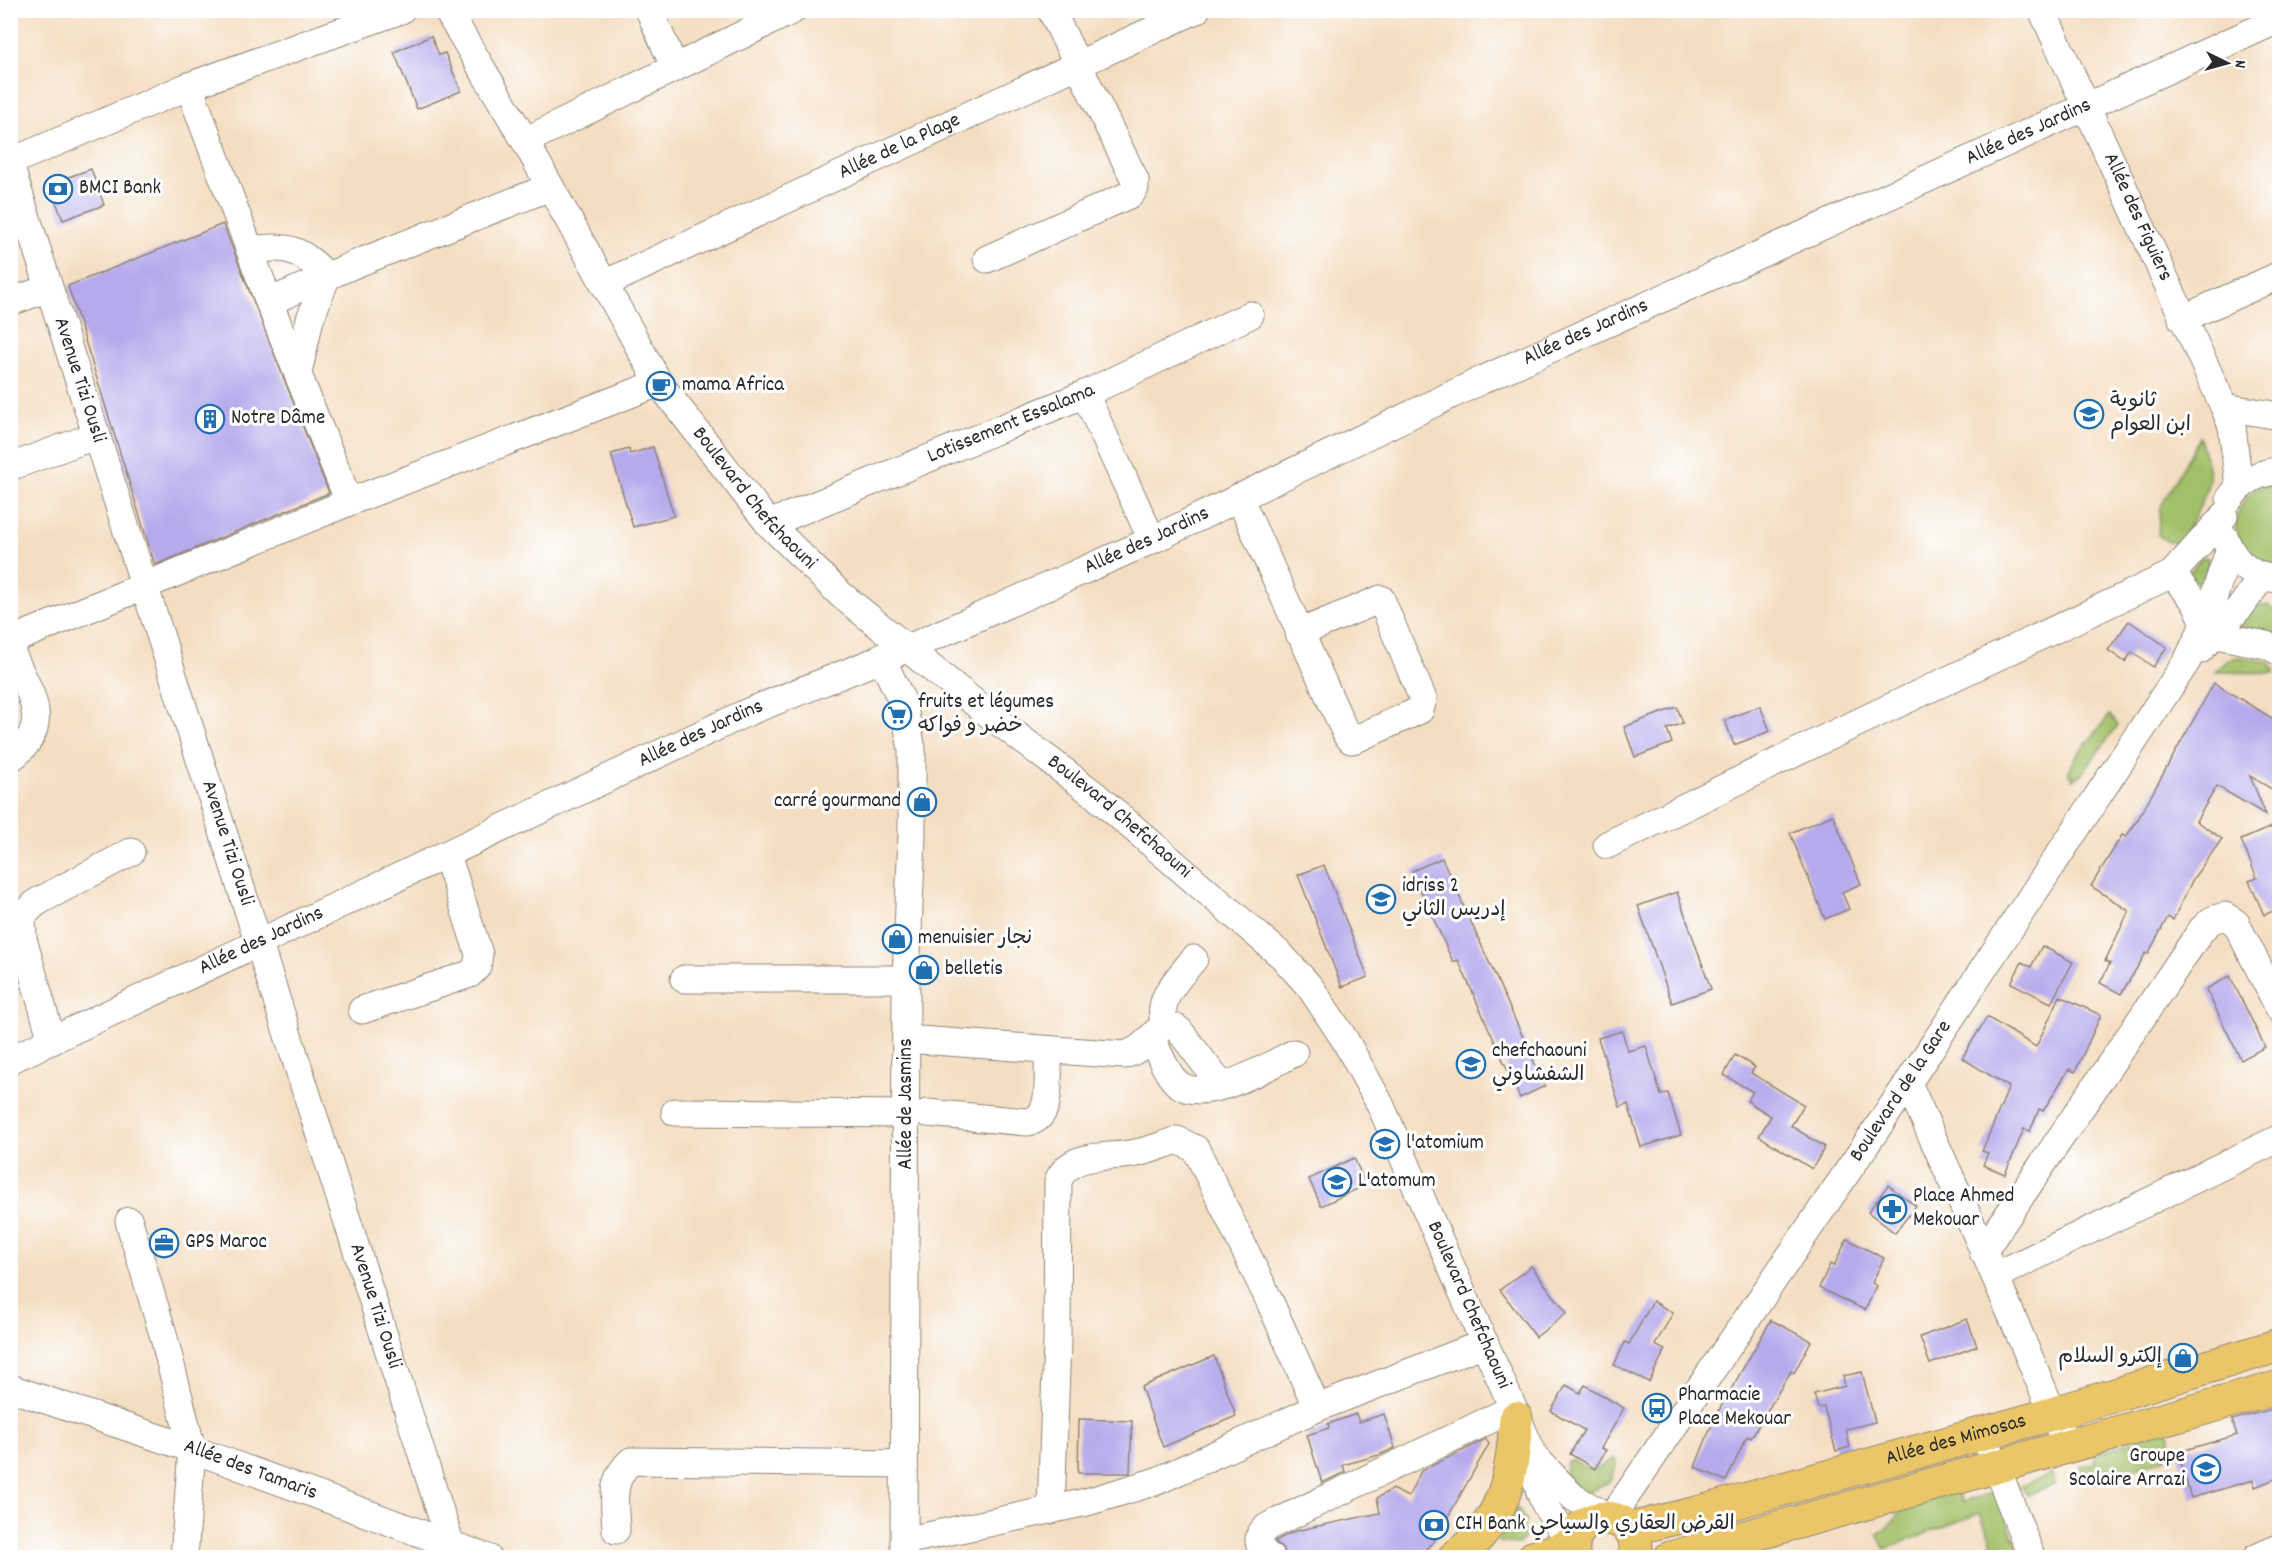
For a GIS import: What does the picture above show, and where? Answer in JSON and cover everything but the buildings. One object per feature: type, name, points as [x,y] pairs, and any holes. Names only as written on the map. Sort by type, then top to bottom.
[{"type":"main road","name":"Allée des Mimosas","points":[[1574,1548],[1585,1524],[1620,1530],[1697,1513],[2052,1414],[2280,1345]]},
{"type":"main road","name":"Allée des Mimosas","points":[[1670,1557],[2280,1387]]},
{"type":"main road","points":[[1454,1557],[1476,1541],[1497,1512],[1511,1468],[1514,1414]]},
{"type":"main road","points":[[1533,1557],[1574,1548]]},
{"type":"street","points":[[10,164],[189,86],[401,10]]},
{"type":"street","name":"Boulevard Chefchaouni","points":[[447,10],[525,141],[659,384],[769,525],[840,594],[906,649],[1095,795],[1282,956],[1310,987],[1345,1040],[1380,1104],[1534,1456],[1573,1497],[1620,1530]]},
{"type":"street","points":[[649,10],[675,68]]},
{"type":"street","points":[[525,141],[793,10]]},
{"type":"street","points":[[987,259],[1131,194],[1135,188],[1134,180],[1051,10]]},
{"type":"street","name":"Allée de la Plage","points":[[604,284],[1196,10]]},
{"type":"street","name":"Allée des Figuiers","points":[[2042,10],[2228,416],[2262,460],[2278,471]]},
{"type":"street","name":"Allée des Jardins","points":[[10,1060],[748,712],[880,657],[906,649],[1152,540],[1482,380],[2280,19]]},
{"type":"street","points":[[189,86],[269,302],[349,502]]},
{"type":"street","name":"Avenue Tizi Ousli","points":[[10,164],[146,583],[257,945],[452,1551]]},
{"type":"street","points":[[269,302],[327,276],[550,187]]},
{"type":"street","points":[[251,250],[278,248],[302,252],[327,276]]},
{"type":"street","points":[[2182,319],[2280,275]]},
{"type":"street","points":[[298,373],[310,319],[327,276]]},
{"type":"street","points":[[10,302],[49,288]]},
{"type":"street","name":"Lotissement Essalama","points":[[769,525],[860,485],[888,477],[1085,394],[1250,315]]},
{"type":"street","points":[[10,641],[146,583],[349,502],[659,384]]},
{"type":"street","points":[[1085,394],[1152,540]]},
{"type":"street","points":[[2228,416],[2280,416]]},
{"type":"street","name":"Allée des Figuiers","points":[[2228,416],[2239,487]]},
{"type":"street","points":[[10,467],[97,435]]},
{"type":"street","points":[[1607,845],[1836,733],[2172,574],[2223,516],[2229,500],[2239,487],[2256,475],[2278,471]]},
{"type":"street","points":[[1239,497],[1299,633],[1347,736],[1351,740],[1420,710],[1424,705],[1381,599],[1299,633]]},
{"type":"street","points":[[2223,516],[2224,534],[2229,551],[2249,571],[2271,578]]},
{"type":"street","name":"Boulevard de la Gare","points":[[2211,629],[2229,551]]},
{"type":"street","points":[[2172,574],[2196,603],[2211,629],[2266,645],[2280,652]]},
{"type":"street","name":"Boulevard de la Gare","points":[[1620,1530],[1908,1083],[2187,660],[2211,629],[2271,578]]},
{"type":"street","points":[[10,649],[37,720],[30,742],[10,759]]},
{"type":"street","name":"Allée de Jasmins","points":[[880,657],[903,703],[912,749],[906,1039],[917,1113],[903,1464],[904,1549]]},
{"type":"street","points":[[52,1041],[23,939],[22,916],[37,902],[131,852]]},
{"type":"street","points":[[362,1010],[470,974],[477,967],[479,954],[447,855]]},
{"type":"street","points":[[1983,1252],[2202,929],[2212,920],[2225,916],[2236,923],[2280,1010]]},
{"type":"street","points":[[1159,1033],[1165,997],[1194,959]]},
{"type":"street","points":[[684,979],[906,979]]},
{"type":"street","points":[[906,1039],[1124,1055],[1144,1047],[1159,1033],[1179,1030],[1221,1085],[1249,1076],[1293,1053]]},
{"type":"street","points":[[675,1112],[917,1113],[1027,1122],[1037,1119],[1045,1108],[1048,1050]]},
{"type":"street","points":[[1908,1083],[1995,1276],[2067,1447]]},
{"type":"street","points":[[1995,1276],[2280,1138]]},
{"type":"street","points":[[1051,1510],[1057,1341],[1058,1181],[1063,1168],[1077,1160],[1137,1153],[1177,1140],[1196,1149],[1270,1302],[1317,1408]]},
{"type":"street","points":[[129,1221],[163,1334],[192,1449],[184,1557]]},
{"type":"street","points":[[904,1549],[1116,1494],[1166,1478],[1317,1408],[1485,1343]]},
{"type":"street","name":"Allée des Tamaris","points":[[10,1388],[192,1449],[452,1551],[488,1557]]},
{"type":"street","points":[[1271,1557],[1264,1553],[1258,1543],[1261,1533],[1267,1527],[1514,1414]]},
{"type":"street","points":[[1983,1433],[1994,1467],[2032,1557]]},
{"type":"street","name":"Boulevard Chefchaouni","points":[[1534,1456],[1535,1475],[1541,1498],[1574,1548]]},
{"type":"street","points":[[616,1530],[615,1487],[620,1471],[631,1461],[903,1464]]},
{"type":"street","points":[[2256,1557],[2280,1547]]},
{"type":"green space","points":[[2200,437],[2209,473],[2207,490],[2179,543],[2168,542],[2158,535],[2160,508]]},
{"type":"green space","points":[[2279,484],[2279,572],[2254,564],[2237,535],[2236,521],[2249,495],[2261,487]]},
{"type":"green space","points":[[2206,557],[2209,561],[2201,584],[2188,575],[2200,558]]},
{"type":"green space","points":[[2268,605],[2279,614],[2279,635],[2238,627],[2253,606]]},
{"type":"green space","points":[[2240,657],[2269,662],[2274,668],[2274,673],[2215,672],[2229,659]]},
{"type":"green space","points":[[2110,715],[2118,725],[2082,774],[2073,779],[2068,773],[2077,755]]},
{"type":"green space","points":[[2164,1429],[2171,1436],[2171,1442],[2160,1448],[2166,1458],[2090,1483],[2080,1466],[2096,1463],[2094,1455]]},
{"type":"green space","points":[[1615,1459],[1616,1466],[1609,1482],[1582,1494],[1565,1473],[1567,1462],[1574,1460],[1586,1468],[1595,1469]]},
{"type":"green space","points":[[2052,1474],[2055,1484],[2027,1495],[2021,1486]]},
{"type":"green space","points":[[1955,1490],[1963,1502],[1996,1491],[2022,1557],[1998,1557],[1980,1513],[1885,1549],[1877,1535],[1893,1522],[1903,1508],[1921,1506],[1930,1497]]},
{"type":"green space","points":[[1517,1507],[1526,1521],[1523,1527],[1525,1539],[1518,1544],[1498,1542]]},
{"type":"place","name":"BMCI Bank","points":[[58,189]]},
{"type":"place","name":"mama Africa","points":[[661,386]]},
{"type":"place","name":"ثانوية ابن العوام","points":[[2089,414]]},
{"type":"place","name":"Notre Dâme","points":[[210,419]]},
{"type":"place","name":"fruits et légumes خضر و فواكه","points":[[897,715]]},
{"type":"place","name":"carré gourmand","points":[[922,802]]},
{"type":"place","name":"idriss 2 إدريس الثاني","points":[[1381,899]]},
{"type":"place","name":"menuisier نجار","points":[[897,939]]},
{"type":"place","name":"belletis","points":[[924,970]]},
{"type":"place","name":"chefchaouni الشفشاوني","points":[[1471,1064]]},
{"type":"place","name":"l'atomium","points":[[1385,1144]]},
{"type":"place","name":"L'atomum","points":[[1337,1182]]},
{"type":"place","name":"Place Ahmed Mekouar","points":[[1892,1209]]},
{"type":"place","name":"GPS Maroc","points":[[164,1243]]},
{"type":"place","name":"إلكترو السلام","points":[[2183,1358]]},
{"type":"place","name":"Pharmacie Place Mekouar","points":[[1657,1408]]},
{"type":"place","name":"Groupe Scolaire Arrazi","points":[[2206,1469]]},
{"type":"place","name":"CIH Bank القرض العقاري والسياحي","points":[[1434,1525]]}]
